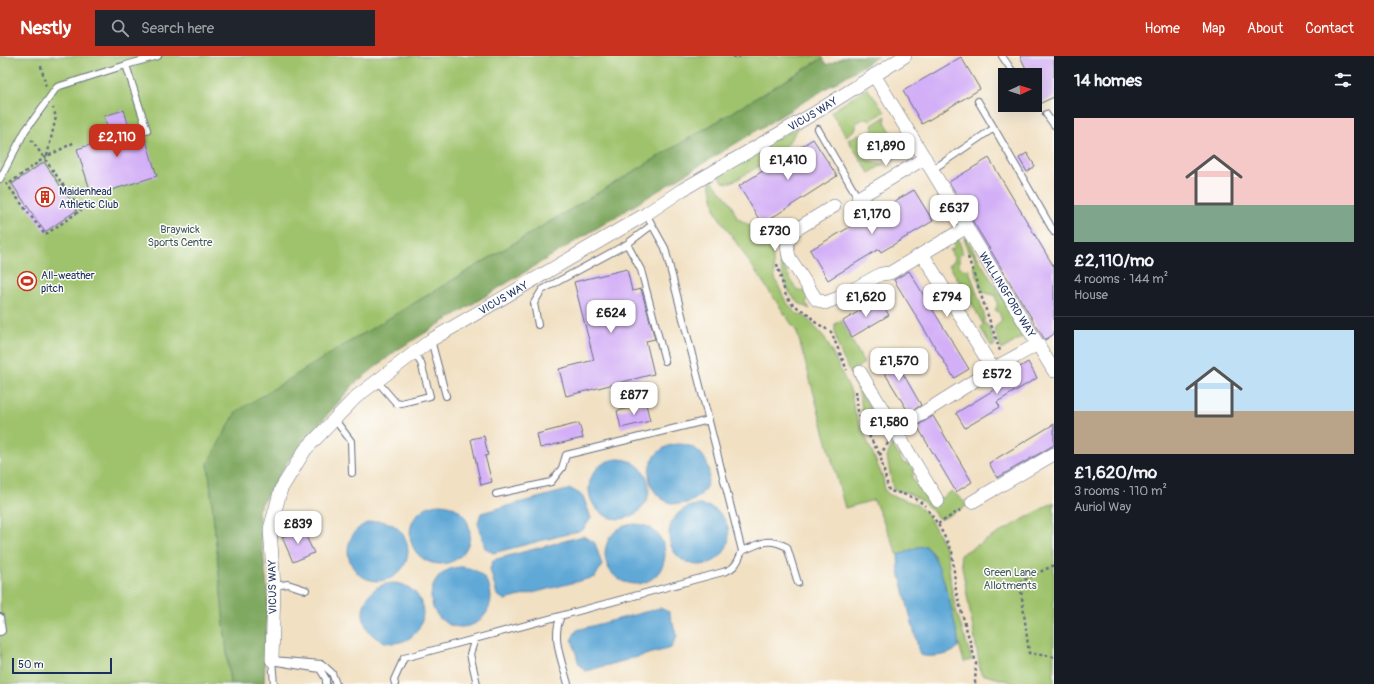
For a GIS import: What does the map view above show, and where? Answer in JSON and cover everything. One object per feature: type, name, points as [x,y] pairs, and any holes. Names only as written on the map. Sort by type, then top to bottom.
[{"type":"street","name":"VICUS WAY","points":[[272,660],[274,586],[270,529],[281,489],[305,450],[356,397],[431,340],[649,219],[906,56]]},
{"type":"street","name":"WALLINGFORD WAY","points":[[874,75],[1038,344],[1050,357],[1054,371]]},
{"type":"street","points":[[858,198],[925,158]]},
{"type":"street","points":[[834,206],[792,232],[787,246],[789,257],[813,296],[819,301],[825,303],[838,298],[881,274],[890,273],[923,255],[967,227]]},
{"type":"street","points":[[923,255],[998,366]]},
{"type":"street","points":[[896,430],[998,366],[1038,344]]},
{"type":"street","points":[[854,377],[896,430],[938,501]]},
{"type":"street","points":[[972,502],[1054,454]]},
{"type":"lane","points":[[2,180],[25,131],[57,86],[126,64],[158,56]]},
{"type":"lane","points":[[1002,56],[1010,68]]},
{"type":"lane","points":[[126,64],[147,130]]},
{"type":"lane","points":[[978,101],[1054,232]]},
{"type":"lane","points":[[1046,114],[1054,125]]},
{"type":"lane","points":[[932,170],[994,128]]},
{"type":"lane","points":[[818,129],[858,198]]},
{"type":"lane","points":[[395,684],[396,674],[404,658],[732,569],[739,561],[742,551],[665,248],[649,219],[627,244],[542,290],[534,303],[538,325]]},
{"type":"lane","points":[[627,244],[641,270],[665,361]]},
{"type":"lane","points":[[431,340],[446,396]]},
{"type":"lane","points":[[377,381],[397,404],[430,396],[421,363],[414,353]]},
{"type":"lane","points":[[335,420],[351,441],[352,473]]},
{"type":"lane","points":[[496,494],[550,482],[562,468],[566,455],[709,420]]},
{"type":"lane","points":[[742,551],[761,543],[775,541],[788,547],[798,583]]},
{"type":"lane","points":[[274,586],[288,584],[306,590]]},
{"type":"lane","points":[[561,616],[557,624],[556,638],[568,684]]},
{"type":"lane","points":[[0,617],[2,631],[0,632]]},
{"type":"lane","points":[[475,639],[470,654],[477,684]]},
{"type":"lane","points":[[272,660],[274,684]]},
{"type":"lane","points":[[272,660],[282,664],[320,669],[326,679],[326,684]]},
{"type":"lane","points":[[272,660],[322,664],[332,673],[336,684]]},
{"type":"path","points":[[733,56],[737,58],[740,56]]},
{"type":"path","points":[[41,66],[49,98],[56,117],[47,156]]},
{"type":"path","points":[[2,180],[8,184],[45,235],[81,210],[25,131]]},
{"type":"path","points":[[8,184],[47,156],[75,142]]},
{"type":"path","points":[[967,254],[998,366]]},
{"type":"path","points":[[777,263],[786,296],[792,304],[808,314],[816,322],[831,332],[854,377],[858,411],[863,425],[880,455],[889,491],[900,493],[922,502],[938,524],[952,551],[956,592],[976,663],[975,684]]},
{"type":"path","points":[[863,425],[896,430],[880,455]]},
{"type":"path","points":[[938,524],[972,502]]},
{"type":"path","points":[[1054,564],[1020,582],[1029,653],[1054,657]]},
{"type":"green space","name":"Braywick Sports Centre","points":[[0,56],[822,56],[823,58],[336,350],[208,463],[230,684],[0,684]]},
{"type":"green space","points":[[846,56],[879,56],[397,350],[354,384],[289,459],[258,510],[268,595],[264,684],[230,684],[208,463],[236,412],[336,350],[823,58],[827,65]]},
{"type":"green space","points":[[867,88],[885,112],[869,121],[867,117],[856,123],[856,129],[846,136],[831,112]]},
{"type":"green space","points":[[886,116],[885,122],[904,153],[889,160],[892,144],[873,139],[870,131],[873,128],[872,125]]},
{"type":"green space","points":[[800,126],[781,153],[736,180],[728,183],[723,182],[717,171]]},
{"type":"green space","points":[[859,134],[862,138],[867,136],[870,142],[865,160],[884,164],[869,173],[848,140]]},
{"type":"green space","points":[[709,177],[730,202],[737,218],[761,232],[772,249],[775,278],[785,300],[795,313],[805,316],[825,338],[851,392],[854,410],[883,478],[885,491],[890,495],[916,504],[927,514],[944,544],[948,557],[951,586],[957,614],[972,660],[964,662],[934,555],[926,546],[918,547],[898,555],[874,500],[845,508],[797,332],[716,213]]},
{"type":"green space","points":[[958,238],[963,253],[959,255],[959,265],[962,269],[969,270],[984,314],[984,322],[989,327],[995,345],[992,347],[981,329],[983,324],[971,302],[964,299],[962,296],[964,290],[949,265],[955,260],[950,250],[955,247],[951,240]]},
{"type":"green space","points":[[964,238],[966,238],[1023,332],[1021,338],[1003,349],[1001,349],[994,328],[1002,321],[999,312],[995,310],[997,300],[994,295],[982,292],[974,267],[975,258],[972,253],[968,252]]},
{"type":"green space","points":[[779,259],[797,290],[804,291],[808,297],[806,303],[810,309],[796,301],[788,289],[782,275]]},
{"type":"green space","points":[[841,320],[864,363],[853,371],[865,390],[863,396],[881,427],[863,422],[859,394],[840,351],[835,333],[835,324]]},
{"type":"green space","points":[[892,444],[903,463],[911,465],[914,472],[912,478],[935,502],[952,491],[968,505],[942,519],[938,518],[923,502],[907,493],[893,489],[887,457]]},
{"type":"green space","name":"Green Lane Allotments","points":[[1054,502],[1054,684],[1019,684],[981,674],[960,555]]},
{"type":"water","points":[[679,444],[696,449],[704,457],[709,474],[704,491],[696,499],[679,504],[662,499],[654,491],[649,474],[654,457],[662,449]]},
{"type":"water","points":[[619,459],[636,464],[644,472],[649,489],[644,506],[636,514],[619,519],[602,514],[594,506],[589,489],[594,472],[602,464]]},
{"type":"water","points":[[571,489],[583,496],[591,518],[583,530],[493,553],[485,548],[478,523],[481,513]]},
{"type":"water","points":[[440,504],[457,509],[465,517],[470,534],[465,551],[457,559],[440,564],[423,559],[415,551],[410,534],[415,517],[423,509]]},
{"type":"water","points":[[699,505],[716,510],[724,518],[729,535],[724,552],[716,560],[699,565],[682,560],[674,552],[669,535],[674,518],[682,510]]},
{"type":"water","points":[[378,521],[395,526],[403,534],[408,551],[403,568],[395,576],[378,581],[361,576],[353,568],[348,551],[353,534],[361,526]]},
{"type":"water","points":[[635,524],[652,529],[660,537],[665,554],[660,571],[652,579],[635,584],[618,579],[610,571],[605,554],[610,537],[618,529]]},
{"type":"water","points":[[583,536],[595,543],[602,565],[595,577],[505,600],[497,595],[490,569],[493,560]]},
{"type":"water","points":[[926,546],[933,555],[943,577],[958,637],[958,645],[956,649],[947,654],[935,656],[920,655],[899,571],[898,555],[918,547]]},
{"type":"water","points":[[461,567],[478,572],[486,580],[491,597],[486,614],[478,622],[461,627],[444,622],[436,614],[431,597],[436,580],[444,572]]},
{"type":"water","points":[[393,583],[410,588],[418,596],[423,613],[418,630],[410,638],[393,643],[376,638],[368,630],[363,613],[368,596],[376,588]]},
{"type":"water","points":[[660,608],[669,612],[677,636],[671,648],[586,671],[579,665],[572,638],[577,630]]},
{"type":"building","points":[[1020,56],[1054,56],[1054,97],[1042,103],[1042,68],[1026,68]]},
{"type":"building","points":[[961,57],[980,89],[922,124],[903,91]]},
{"type":"building","points":[[124,110],[132,137],[144,134],[157,176],[92,196],[77,149],[111,138],[104,116]]},
{"type":"building","points":[[813,139],[837,176],[762,224],[739,186]]},
{"type":"building","points":[[1027,153],[1035,166],[1027,172],[1019,158]]},
{"type":"building","points":[[989,158],[1054,267],[1054,334],[1045,340],[949,182]]},
{"type":"building","name":"Maidenhead Athletic Club","points":[[44,162],[77,210],[45,232],[12,184]]},
{"type":"building","points":[[914,190],[933,221],[881,252],[879,249],[828,280],[810,250]]},
{"type":"building","points":[[627,269],[632,291],[641,289],[655,339],[646,341],[654,374],[566,396],[559,369],[594,360],[574,282]]},
{"type":"building","points":[[909,271],[969,369],[954,378],[894,280]]},
{"type":"building","points":[[879,299],[889,315],[852,337],[843,321]]},
{"type":"building","points":[[890,351],[921,405],[909,413],[876,359]]},
{"type":"building","points":[[1028,362],[1037,378],[997,402],[1000,407],[965,428],[956,413],[997,388],[994,383]]},
{"type":"building","points":[[646,404],[650,421],[621,428],[617,411]]},
{"type":"building","points":[[933,416],[972,482],[956,492],[917,426]]},
{"type":"building","points":[[579,423],[583,438],[540,448],[537,434]]},
{"type":"building","points":[[1054,424],[1054,445],[997,478],[989,463]]},
{"type":"building","points":[[484,436],[488,455],[485,456],[492,482],[481,485],[471,439]]},
{"type":"building","points":[[302,528],[314,553],[293,562],[282,537]]},
{"type":"place","name":"Maidenhead Athletic Club","points":[[45,197]]},
{"type":"place","name":"All-weather pitch","points":[[27,281]]}]
